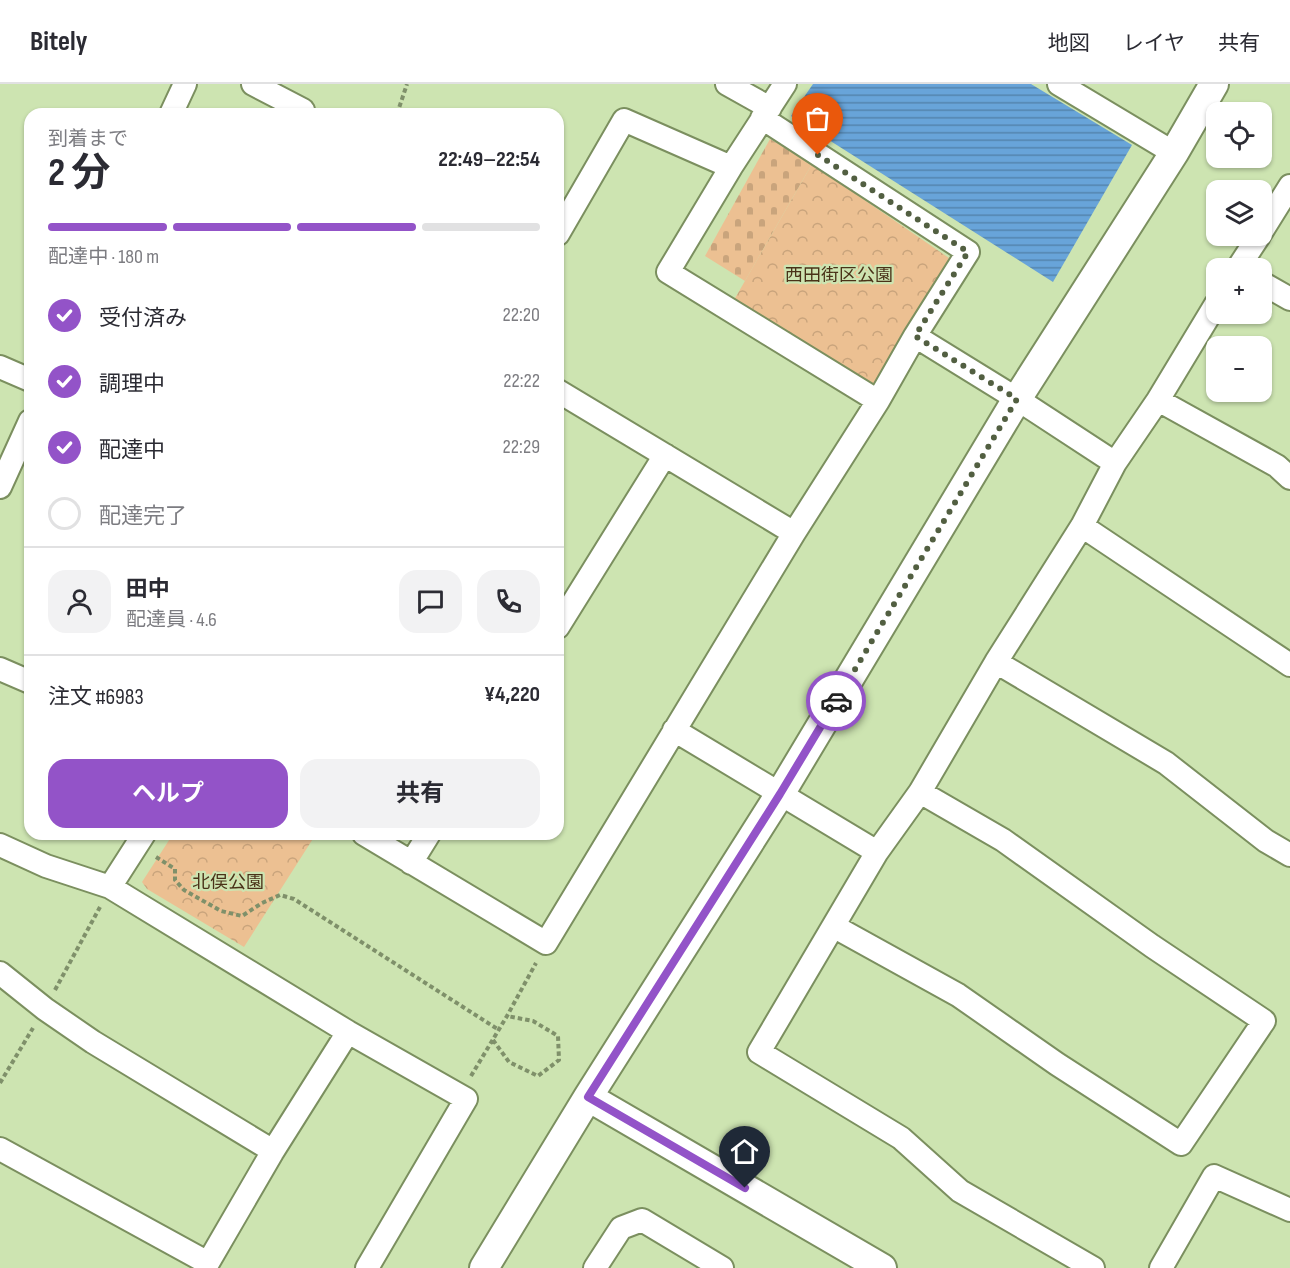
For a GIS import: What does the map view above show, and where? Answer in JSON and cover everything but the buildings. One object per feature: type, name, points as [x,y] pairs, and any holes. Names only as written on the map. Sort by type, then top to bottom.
[{"type":"street","points":[[174,108],[185,84]]},
{"type":"street","points":[[253,84],[299,108]]},
{"type":"street","points":[[374,840],[546,943],[794,533],[878,401],[915,336],[968,252],[727,84]]},
{"type":"street","points":[[785,84],[731,167],[668,272],[878,401]]},
{"type":"street","points":[[1059,84],[1174,153]]},
{"type":"street","points":[[484,1268],[588,1097],[780,794],[1017,399],[1174,153],[1214,84]]},
{"type":"street","points":[[564,224],[624,120],[731,167]]},
{"type":"street","points":[[1272,215],[1290,186]]},
{"type":"street","points":[[1272,289],[1290,299]]},
{"type":"street","points":[[1093,1268],[960,1191],[901,1138],[759,1052],[835,927],[877,852],[920,792],[996,662],[1082,526],[1115,463],[1158,400],[1206,321]]},
{"type":"street","points":[[915,336],[1115,463]]},
{"type":"street","points":[[0,367],[24,377]]},
{"type":"street","points":[[564,395],[794,533]]},
{"type":"street","points":[[1158,400],[1277,466],[1290,478]]},
{"type":"street","points":[[0,487],[24,434]]},
{"type":"street","points":[[564,617],[665,455]]},
{"type":"street","points":[[1082,526],[1290,665]]},
{"type":"street","points":[[996,662],[1166,764],[1266,841],[1290,855]]},
{"type":"street","points":[[0,669],[24,679]]},
{"type":"street","points":[[674,730],[877,852]]},
{"type":"street","points":[[835,927],[958,995],[1057,1064],[1181,1144],[1264,1021],[1152,946],[1003,840],[920,792]]},
{"type":"street","points":[[110,887],[140,840]]},
{"type":"street","points":[[411,863],[425,840]]},
{"type":"street","points":[[0,845],[46,866],[110,887],[348,1032],[466,1099],[367,1268]]},
{"type":"street","points":[[0,973],[45,1009],[93,1042],[273,1151]]},
{"type":"street","points":[[0,1149],[207,1265],[273,1151],[348,1032]]},
{"type":"street","points":[[588,1097],[882,1268]]},
{"type":"street","points":[[1161,1268],[1214,1176],[1290,1210]]},
{"type":"street","points":[[595,1268],[621,1228],[642,1220],[722,1268]]},
{"type":"path","points":[[399,108],[407,84]]},
{"type":"path","points":[[169,864],[175,869],[175,880],[184,890],[221,911],[242,916],[279,895],[294,899],[499,1030]]},
{"type":"path","points":[[0,1083],[45,1009],[110,887]]},
{"type":"path","points":[[460,1095],[493,1041],[546,943]]},
{"type":"path","points":[[493,1041],[509,1062],[538,1076],[559,1060],[558,1036],[533,1021],[507,1016]]},
{"type":"green space","points":[[770,139],[812,164],[745,281],[705,256]]},
{"type":"green space","name":"西田街区公園","points":[[812,164],[949,258],[875,387],[734,300]]},
{"type":"green space","name":"北俣公園","points":[[169,840],[312,840],[244,947],[147,889],[142,882]]},
{"type":"water","points":[[813,84],[1031,84],[1132,145],[1053,282],[791,116]]},
{"type":"way so far","points":[[818,155],[968,252],[915,336],[1017,399],[836,701]]},
{"type":"route","points":[[745,1188],[588,1097],[780,794],[836,701]]}]
